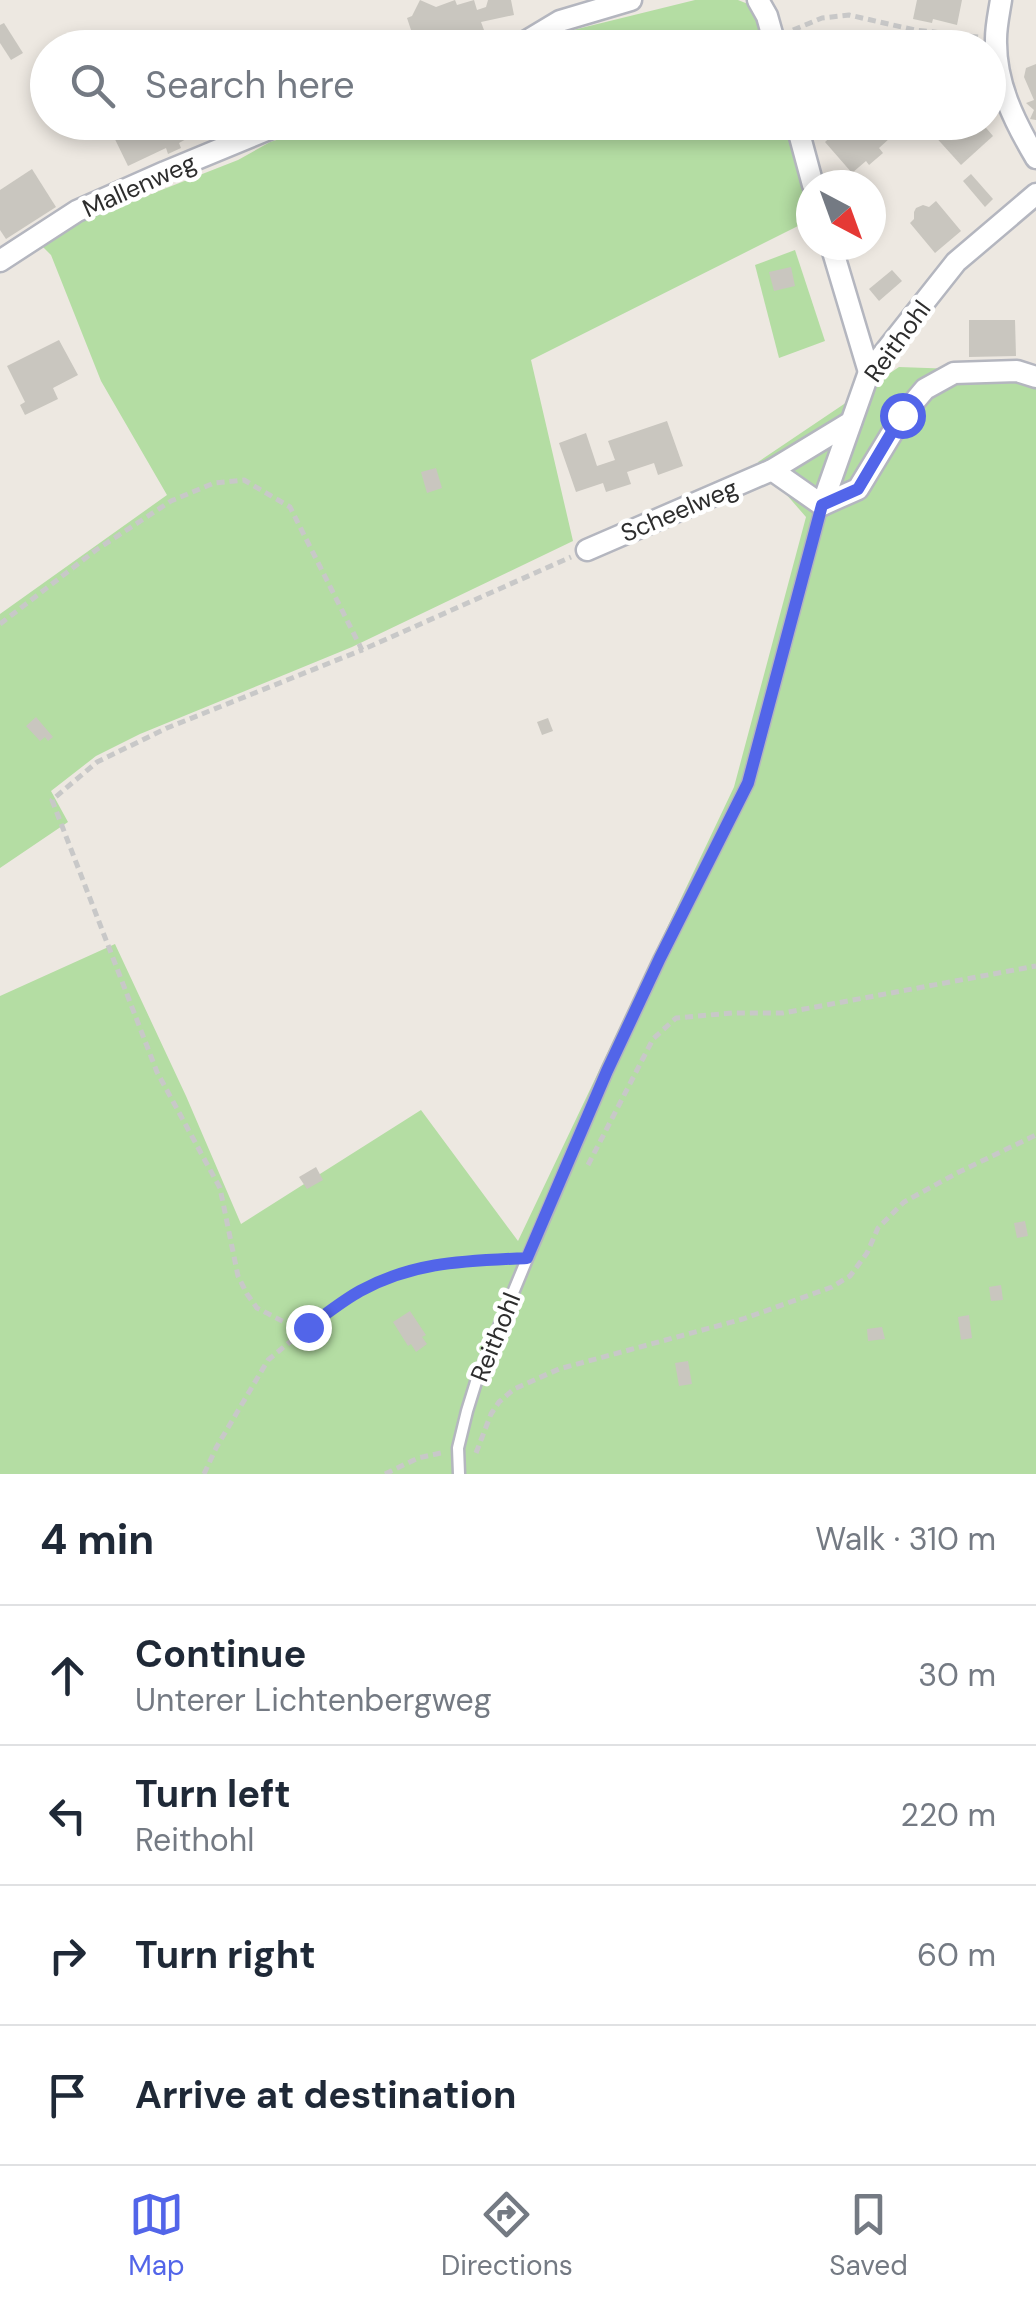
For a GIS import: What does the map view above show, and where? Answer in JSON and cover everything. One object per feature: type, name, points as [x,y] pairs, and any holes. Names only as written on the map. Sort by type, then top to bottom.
[{"type":"street","points":[[545,30],[560,21],[631,0]]},
{"type":"street","points":[[758,0],[771,30]]},
{"type":"street","points":[[997,30],[1001,0]]},
{"type":"street","points":[[1006,99],[1036,158]]},
{"type":"street","name":"Mallenweg","points":[[0,261],[78,211],[242,140]]},
{"type":"street","points":[[801,140],[809,170]]},
{"type":"street","name":"Reithohl","points":[[822,505],[870,372],[956,262],[1036,194]]},
{"type":"street","points":[[836,260],[870,372]]},
{"type":"street","points":[[772,470],[822,505],[858,489],[902,415],[925,389],[954,372],[1017,371],[1036,377]]},
{"type":"street","name":"Scheelweg","points":[[587,550],[772,470],[851,422]]},
{"type":"lane","name":"Reithohl","points":[[459,1471],[458,1448],[476,1382],[527,1258],[607,1071],[748,783],[822,505]]},
{"type":"path","points":[[792,30],[822,18],[849,14],[915,30]]},
{"type":"path","points":[[0,624],[96,550],[171,502],[214,483],[244,480],[290,507],[362,650]]},
{"type":"path","points":[[308,1327],[284,1322],[257,1308],[246,1294],[238,1276],[220,1188],[157,1072],[52,800],[96,762],[166,728],[362,650],[587,550]]},
{"type":"path","points":[[586,1170],[654,1039],[676,1018],[783,1013],[1036,966]]},
{"type":"path","points":[[459,1471],[474,1458],[492,1414],[514,1389],[559,1369],[743,1319],[832,1287],[850,1276],[867,1253],[878,1228],[904,1202],[1036,1135]]},
{"type":"path","points":[[204,1474],[268,1360],[360,1291],[412,1269],[449,1262],[527,1258]]},
{"type":"path","points":[[385,1474],[418,1458],[458,1448]]},
{"type":"green space","points":[[695,0],[738,0],[753,6],[760,30],[573,30]]},
{"type":"green space","points":[[276,140],[791,140],[799,170],[796,227],[531,360],[573,541],[352,647],[140,734],[96,756],[51,791],[68,822],[0,868],[0,614],[167,495],[101,381],[51,255],[40,244],[62,229],[238,160]]},
{"type":"green space","points":[[795,250],[825,341],[779,358],[755,265]]},
{"type":"green space","points":[[899,367],[1036,372],[1036,1474],[0,1474],[0,996],[115,944],[241,1224],[421,1110],[518,1241],[734,787],[806,517],[758,462]]},
{"type":"building","points":[[420,0],[436,7],[455,0],[457,5],[474,0],[477,10],[486,7],[488,0],[511,0],[514,15],[481,22],[484,30],[411,30],[407,18]]},
{"type":"building","points":[[917,0],[962,0],[957,25],[913,19]]},
{"type":"building","points":[[4,23],[23,53],[11,60],[0,43],[0,25]]},
{"type":"building","points":[[1036,64],[1036,120],[1030,119],[1034,110],[1026,103],[1034,100],[1024,77],[1026,68]]},
{"type":"building","points":[[115,140],[184,140],[179,143],[181,148],[168,154],[166,148],[128,166]]},
{"type":"building","points":[[827,140],[888,140],[879,148],[883,153],[869,165],[866,161],[849,170]]},
{"type":"building","points":[[938,140],[989,140],[961,165]]},
{"type":"building","points":[[32,169],[56,207],[6,239],[0,230],[0,190]]},
{"type":"building","points":[[971,174],[993,199],[985,207],[963,181]]},
{"type":"building","points":[[936,201],[961,231],[935,253],[910,223],[916,208],[929,207]]},
{"type":"building","points":[[791,267],[795,286],[774,291],[769,272]]},
{"type":"building","points":[[892,270],[902,281],[879,301],[869,289]]},
{"type":"building","points":[[969,320],[1015,320],[1016,356],[969,357]]},
{"type":"building","points":[[59,340],[78,375],[53,388],[58,399],[25,415],[20,405],[25,402],[7,366]]},
{"type":"building","points":[[667,421],[683,466],[658,475],[654,463],[627,472],[631,484],[606,492],[603,483],[576,492],[559,443],[586,433],[597,466],[615,460],[608,441]]},
{"type":"building","points":[[436,468],[442,488],[427,493],[421,472]]},
{"type":"building","points":[[36,717],[53,737],[48,741],[45,737],[40,741],[26,726]]},
{"type":"building","points":[[548,718],[553,731],[542,735],[537,722]]},
{"type":"building","points":[[316,1167],[323,1180],[307,1189],[299,1177]]},
{"type":"building","points":[[1025,1221],[1028,1236],[1017,1238],[1014,1223]]},
{"type":"building","points":[[1001,1285],[1003,1300],[991,1301],[989,1287]]},
{"type":"building","points":[[410,1311],[426,1335],[422,1337],[427,1344],[416,1352],[393,1322]]},
{"type":"building","points":[[969,1315],[972,1338],[961,1340],[958,1317]]},
{"type":"building","points":[[882,1327],[885,1339],[868,1341],[867,1329]]},
{"type":"building","points":[[688,1361],[692,1384],[679,1386],[675,1363]]},
{"type":"route","points":[[308,1327],[360,1291],[412,1269],[449,1262],[527,1258],[607,1071],[748,783],[822,505],[858,489],[902,415]]}]
